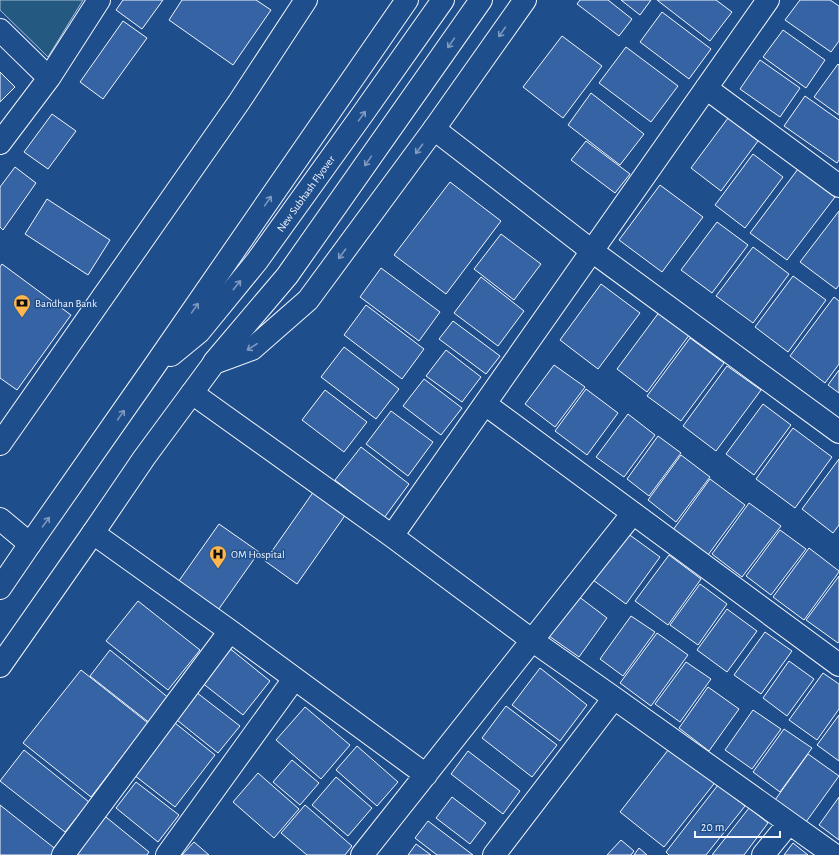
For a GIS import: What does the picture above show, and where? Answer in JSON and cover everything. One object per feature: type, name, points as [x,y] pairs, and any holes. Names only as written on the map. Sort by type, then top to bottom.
[{"type":"street","points":[[0,143],[49,78],[99,0]]},
{"type":"street","points":[[0,444],[239,102],[306,0]]},
{"type":"street","points":[[0,588],[151,372],[407,0]]},
{"type":"street","name":"New Subhash Flyover","points":[[151,372],[199,332],[257,261],[443,0]]},
{"type":"street","points":[[0,666],[144,458],[214,363],[287,276],[482,0]]},
{"type":"street","points":[[214,363],[252,349],[308,300],[434,129],[525,0]]},
{"type":"street","points":[[392,536],[768,0]]},
{"type":"street","points":[[0,30],[49,78]]},
{"type":"street","points":[[706,88],[838,183]]},
{"type":"street","points":[[434,129],[592,251],[839,432]]},
{"type":"street","points":[[192,393],[392,536],[533,641],[834,855]]},
{"type":"street","points":[[485,404],[839,665]]},
{"type":"street","points":[[362,855],[633,513]]},
{"type":"street","points":[[0,519],[30,544]]},
{"type":"street","points":[[93,533],[230,631],[426,776]]},
{"type":"street","points":[[63,855],[230,631]]},
{"type":"street","points":[[166,855],[294,679]]},
{"type":"street","points":[[494,855],[614,698]]},
{"type":"street","points":[[763,855],[789,823]]},
{"type":"shaded area","points":[[0,0],[83,0],[48,57],[0,10]]},
{"type":"building","points":[[123,0],[163,0],[142,29],[116,10]]},
{"type":"building","points":[[182,0],[256,0],[271,10],[233,65],[169,20]]},
{"type":"building","points":[[580,0],[608,0],[632,19],[619,36],[577,4]]},
{"type":"building","points":[[621,0],[651,0],[640,15]]},
{"type":"building","points":[[657,0],[716,0],[732,12],[710,41]]},
{"type":"building","points":[[800,0],[830,0],[839,6],[839,41],[831,52],[785,20]]},
{"type":"building","points":[[662,12],[711,49],[689,79],[640,42]]},
{"type":"building","points":[[123,21],[147,38],[103,99],[80,82]]},
{"type":"building","points":[[783,30],[825,60],[806,88],[763,57]]},
{"type":"building","points":[[562,36],[602,66],[563,118],[523,87]]},
{"type":"building","points":[[626,47],[678,86],[651,122],[599,83]]},
{"type":"building","points":[[760,60],[800,88],[780,117],[740,89]]},
{"type":"building","points":[[838,64],[839,65],[839,115],[814,97]]},
{"type":"building","points":[[0,72],[15,87],[0,102]]},
{"type":"building","points":[[591,93],[644,134],[620,165],[568,125]]},
{"type":"building","points":[[805,96],[839,120],[839,160],[837,163],[784,126]]},
{"type":"building","points":[[52,114],[76,131],[48,169],[24,152]]},
{"type":"building","points":[[728,118],[758,141],[721,191],[691,168]]},
{"type":"building","points":[[586,141],[630,174],[615,193],[571,160]]},
{"type":"building","points":[[753,154],[783,177],[745,228],[715,205]]},
{"type":"building","points":[[15,167],[36,183],[3,230],[0,227],[0,187]]},
{"type":"building","points":[[798,169],[835,197],[787,260],[750,233]]},
{"type":"building","points":[[450,182],[501,221],[446,294],[394,255]]},
{"type":"building","points":[[660,185],[703,217],[662,272],[619,240]]},
{"type":"building","points":[[47,199],[110,240],[88,275],[25,234]]},
{"type":"building","points":[[839,211],[839,285],[836,289],[800,262]]},
{"type":"building","points":[[717,222],[748,245],[712,293],[681,270]]},
{"type":"building","points":[[501,234],[541,264],[514,300],[474,269]]},
{"type":"building","points":[[753,247],[789,274],[753,323],[716,296]]},
{"type":"building","points":[[2,264],[71,315],[17,390],[0,378],[0,267]]},
{"type":"building","points":[[381,268],[440,312],[419,341],[360,297]]},
{"type":"building","points":[[793,276],[826,300],[788,352],[755,327]]},
{"type":"building","points":[[481,277],[524,311],[498,346],[454,313]]},
{"type":"building","points":[[601,284],[640,313],[598,369],[560,340]]},
{"type":"building","points":[[834,297],[839,301],[839,364],[825,383],[790,356]]},
{"type":"building","points":[[366,305],[424,349],[402,379],[344,335]]},
{"type":"building","points":[[660,311],[690,334],[647,392],[617,369]]},
{"type":"building","points":[[453,321],[500,356],[486,374],[439,339]]},
{"type":"building","points":[[690,338],[724,363],[681,421],[647,396]]},
{"type":"building","points":[[344,347],[399,389],[376,419],[321,377]]},
{"type":"building","points":[[446,350],[481,377],[462,402],[426,376]]},
{"type":"building","points":[[554,365],[585,387],[555,427],[525,404]]},
{"type":"building","points":[[727,366],[761,390],[716,451],[683,426]]},
{"type":"building","points":[[839,370],[839,393],[828,385]]},
{"type":"building","points":[[424,379],[462,408],[441,435],[403,406]]},
{"type":"building","points":[[586,389],[618,413],[587,455],[555,431]]},
{"type":"building","points":[[325,390],[367,422],[344,452],[302,420]]},
{"type":"building","points":[[763,404],[791,425],[754,475],[726,454]]},
{"type":"building","points":[[391,411],[433,442],[408,476],[366,444]]},
{"type":"building","points":[[628,414],[655,435],[624,477],[596,457]]},
{"type":"building","points":[[793,428],[832,457],[795,508],[756,479]]},
{"type":"building","points":[[658,436],[681,453],[649,496],[627,479]]},
{"type":"building","points":[[361,447],[409,484],[384,518],[335,480]]},
{"type":"building","points":[[681,455],[710,477],[676,522],[648,500]]},
{"type":"building","points":[[839,459],[839,525],[833,533],[802,509]]},
{"type":"building","points":[[710,479],[745,505],[705,559],[670,534]]},
{"type":"building","points":[[314,491],[346,514],[297,584],[265,561]]},
{"type":"building","points":[[749,503],[781,526],[742,577],[712,554]]},
{"type":"building","points":[[219,524],[259,552],[216,613],[176,585]]},
{"type":"building","points":[[780,530],[806,549],[771,595],[746,576]]},
{"type":"building","points":[[627,533],[660,557],[626,604],[593,580]]},
{"type":"building","points":[[809,548],[839,572],[804,620],[773,597]]},
{"type":"building","points":[[669,555],[701,579],[668,625],[635,601]]},
{"type":"building","points":[[839,576],[839,641],[838,643],[806,620]]},
{"type":"building","points":[[700,584],[727,604],[698,645],[670,625]]},
{"type":"building","points":[[578,596],[607,618],[579,657],[549,636]]},
{"type":"building","points":[[138,601],[200,650],[168,690],[106,641]]},
{"type":"building","points":[[727,609],[757,631],[727,672],[697,650]]},
{"type":"building","points":[[631,616],[655,632],[623,676],[600,659]]},
{"type":"building","points":[[765,632],[792,651],[761,694],[734,675]]},
{"type":"building","points":[[657,633],[688,655],[651,706],[620,683]]},
{"type":"building","points":[[228,647],[270,681],[243,715],[201,682]]},
{"type":"building","points":[[110,650],[170,699],[151,724],[90,676]]},
{"type":"building","points":[[789,661],[814,679],[787,716],[763,698]]},
{"type":"building","points":[[686,662],[711,679],[680,722],[655,704]]},
{"type":"building","points":[[540,668],[587,705],[560,741],[512,705]]},
{"type":"building","points":[[81,670],[148,723],[91,797],[23,743]]},
{"type":"building","points":[[823,673],[839,684],[839,709],[817,740],[789,720]]},
{"type":"building","points":[[708,687],[739,709],[709,751],[679,728]]},
{"type":"building","points":[[192,689],[240,726],[218,753],[172,716]]},
{"type":"building","points":[[506,706],[557,745],[532,777],[482,738]]},
{"type":"building","points":[[305,707],[350,745],[321,779],[276,740]]},
{"type":"building","points":[[753,710],[781,729],[752,769],[725,750]]},
{"type":"building","points":[[839,715],[839,761],[817,745]]},
{"type":"building","points":[[175,723],[215,755],[175,807],[134,775]]},
{"type":"building","points":[[784,729],[812,748],[780,792],[753,772]]},
{"type":"building","points":[[672,745],[717,780],[664,847],[620,812]]},
{"type":"building","points":[[357,746],[398,782],[377,806],[336,770]]},
{"type":"building","points":[[24,750],[89,802],[65,832],[0,781]]},
{"type":"building","points":[[468,751],[520,791],[503,814],[451,774]]},
{"type":"building","points":[[808,754],[839,776],[806,822],[775,800]]},
{"type":"building","points":[[292,760],[319,783],[300,805],[273,782]]},
{"type":"building","points":[[258,773],[299,809],[274,838],[233,802]]},
{"type":"building","points":[[336,777],[372,808],[348,836],[312,805]]},
{"type":"building","points":[[136,782],[179,815],[158,842],[116,808]]},
{"type":"building","points":[[718,785],[745,806],[706,855],[669,855],[666,852]]},
{"type":"building","points":[[452,797],[486,823],[470,844],[436,818]]},
{"type":"building","points":[[839,797],[839,840],[819,825]]},
{"type":"building","points":[[0,805],[58,851],[55,855],[0,855]]},
{"type":"building","points":[[305,805],[352,846],[345,855],[307,855],[281,833]]},
{"type":"building","points":[[749,808],[768,823],[744,855],[712,855]]},
{"type":"building","points":[[101,813],[149,852],[147,855],[68,855]]},
{"type":"building","points":[[428,821],[473,855],[437,855],[415,838]]},
{"type":"building","points":[[621,840],[634,851],[631,855],[607,855]]},
{"type":"building","points":[[194,842],[209,855],[182,855]]},
{"type":"building","points":[[793,843],[808,855],[784,855]]},
{"type":"building","points":[[416,844],[431,855],[408,855]]},
{"type":"building","points":[[639,848],[647,855],[634,855]]},
{"type":"place","name":"Bandhan Bank","points":[[22,318]]},
{"type":"place","name":"OM Hospital","points":[[218,569]]}]
